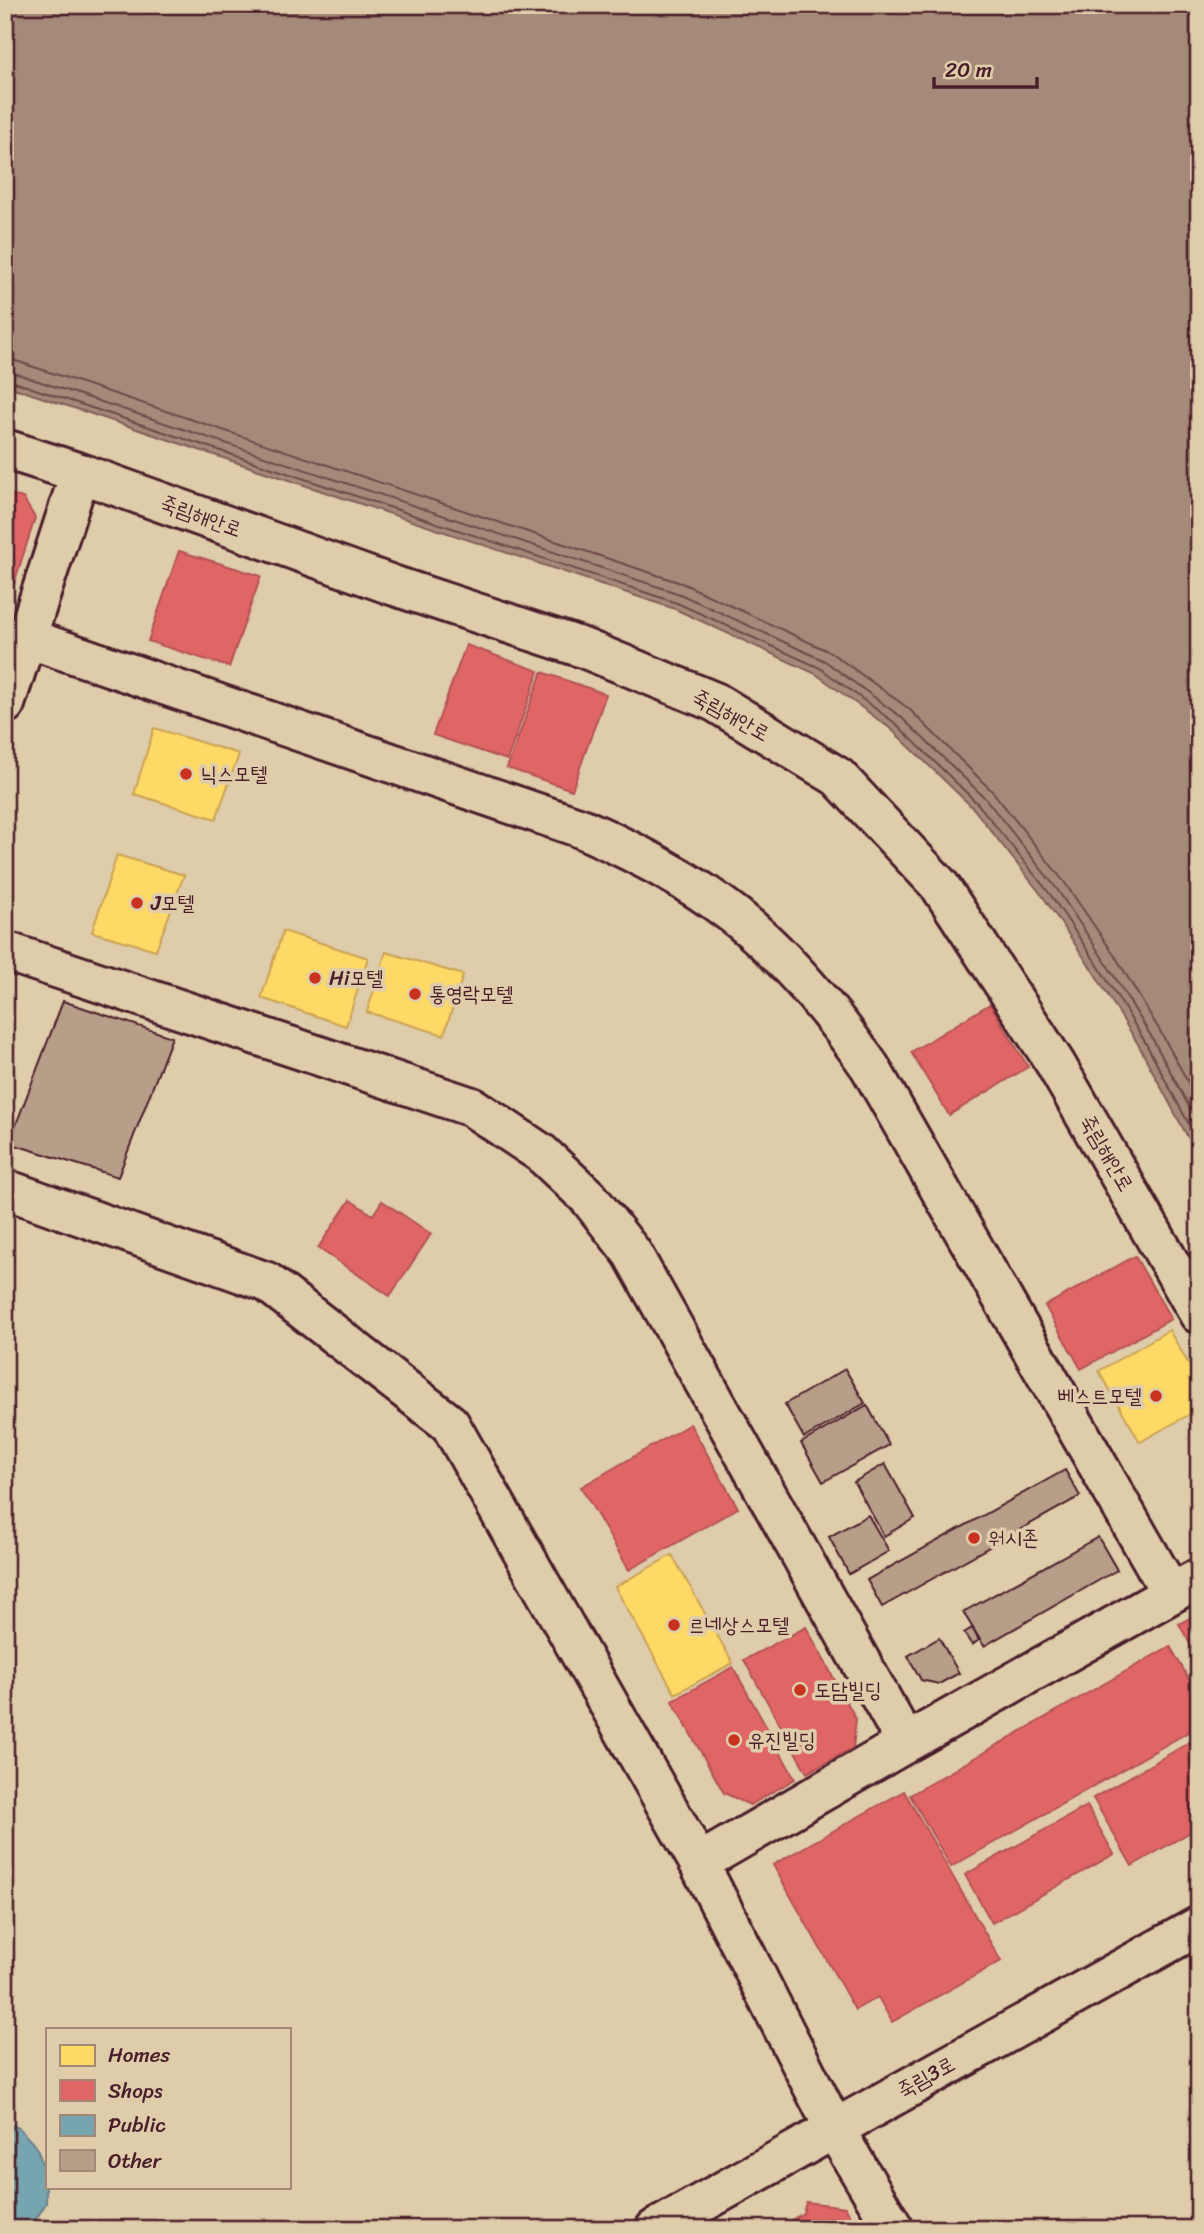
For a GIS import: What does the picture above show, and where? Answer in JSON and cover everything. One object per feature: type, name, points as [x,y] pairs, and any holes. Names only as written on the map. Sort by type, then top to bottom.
[{"type":"street","name":"죽림해안로","points":[[5,449],[595,653],[715,702],[838,777],[940,886],[1055,1063],[1199,1314]]},
{"type":"street","points":[[5,704],[80,473]]},
{"type":"street","points":[[27,638],[581,828],[626,848],[716,902],[751,929],[833,1014],[870,1067],[1185,1585],[699,1863]]},
{"type":"street","points":[[5,951],[472,1107],[541,1153],[589,1198],[632,1253],[906,1743]]},
{"type":"street","points":[[5,1189],[267,1282],[450,1424],[699,1863],[834,2128],[894,2229]]},
{"type":"street","name":"죽림3로","points":[[655,2229],[1199,1926]]},
{"type":"water","points":[[5,5],[1199,5],[1199,1158],[1138,1044],[1093,971],[1044,898],[973,808],[891,729],[816,674],[675,609],[5,385]]},
{"type":"building: Homes","name":"닉스모텔","points":[[154,728],[239,754],[216,819],[134,794]]},
{"type":"building: Homes","name":"J모텔","points":[[117,855],[184,875],[156,950],[92,932]]},
{"type":"building: Homes","name":"Hi모텔","points":[[283,931],[368,958],[346,1026],[261,998]]},
{"type":"building: Homes","name":"통영락모텔","points":[[386,952],[463,975],[444,1035],[367,1012]]},
{"type":"building: Homes","name":"베스트모텔","points":[[1169,1330],[1199,1382],[1199,1409],[1140,1442],[1099,1371]]},
{"type":"building: Homes","name":"르네상스모텔","points":[[672,1555],[733,1663],[675,1694],[615,1587]]},
{"type":"building: Shops","points":[[5,493],[23,498],[35,518],[11,593],[5,591]]},
{"type":"building: Shops","points":[[179,551],[261,576],[229,667],[148,641]]},
{"type":"building: Shops","points":[[466,645],[539,671],[507,760],[433,735]]},
{"type":"building: Shops","points":[[542,672],[606,694],[572,790],[507,768]]},
{"type":"building: Shops","points":[[990,1004],[1028,1067],[949,1115],[911,1052]]},
{"type":"building: Shops","points":[[350,1200],[373,1215],[382,1201],[431,1234],[390,1296],[318,1248]]},
{"type":"building: Shops","points":[[1135,1256],[1171,1319],[1081,1369],[1045,1306]]},
{"type":"building: Shops","points":[[690,1424],[738,1508],[629,1570],[581,1487]]},
{"type":"building: Shops","points":[[1199,1613],[1199,1660],[1179,1624]]},
{"type":"building: Shops","name":"도담빌딩","points":[[806,1627],[856,1719],[853,1748],[807,1773],[744,1660]]},
{"type":"building: Shops","points":[[1170,1646],[1199,1697],[1199,1726],[951,1867],[910,1795]]},
{"type":"building: Shops","name":"유진빌딩","points":[[733,1667],[795,1779],[750,1805],[724,1793],[672,1701]]},
{"type":"building: Shops","points":[[1199,1737],[1199,1827],[1132,1866],[1093,1798]]},
{"type":"building: Shops","points":[[904,1791],[1001,1961],[892,2022],[878,1997],[855,2010],[773,1865]]},
{"type":"building: Shops","points":[[1087,1806],[1114,1854],[992,1923],[965,1875]]},
{"type":"building: Shops","points":[[806,2202],[845,2207],[858,2229],[777,2229],[803,2213]]},
{"type":"building: Public","points":[[5,2122],[19,2128],[37,2148],[46,2175],[46,2203],[27,2229],[5,2229]]},
{"type":"building: Other","points":[[63,1001],[172,1037],[118,1177],[9,1143]]},
{"type":"building: Other","points":[[845,1369],[865,1403],[804,1438],[785,1404]]},
{"type":"building: Other","points":[[867,1405],[889,1445],[823,1482],[801,1443]]},
{"type":"building: Other","points":[[885,1464],[915,1518],[884,1536],[854,1482]]},
{"type":"building: Other","name":"워시존","points":[[1065,1470],[1080,1496],[882,1607],[867,1580]]},
{"type":"building: Other","points":[[868,1515],[889,1551],[849,1574],[829,1537]]},
{"type":"building: Other","points":[[1098,1537],[1117,1570],[984,1646],[963,1612]]},
{"type":"building: Other","points":[[972,1628],[979,1640],[972,1645],[964,1633]]},
{"type":"building: Other","points":[[939,1638],[959,1673],[939,1684],[921,1680],[908,1656]]},
{"type":"place","name":"닉스모텔","points":[[186,774]]},
{"type":"place","name":"J모텔","points":[[137,903]]},
{"type":"place","name":"Hi모텔","points":[[315,978]]},
{"type":"place","name":"통영락모텔","points":[[415,994]]},
{"type":"place","name":"베스트모텔","points":[[1156,1396]]},
{"type":"place","name":"워시존","points":[[974,1538]]},
{"type":"place","name":"르네상스모텔","points":[[674,1625]]},
{"type":"place","name":"도담빌딩","points":[[800,1690]]},
{"type":"place","name":"유진빌딩","points":[[734,1740]]}]
